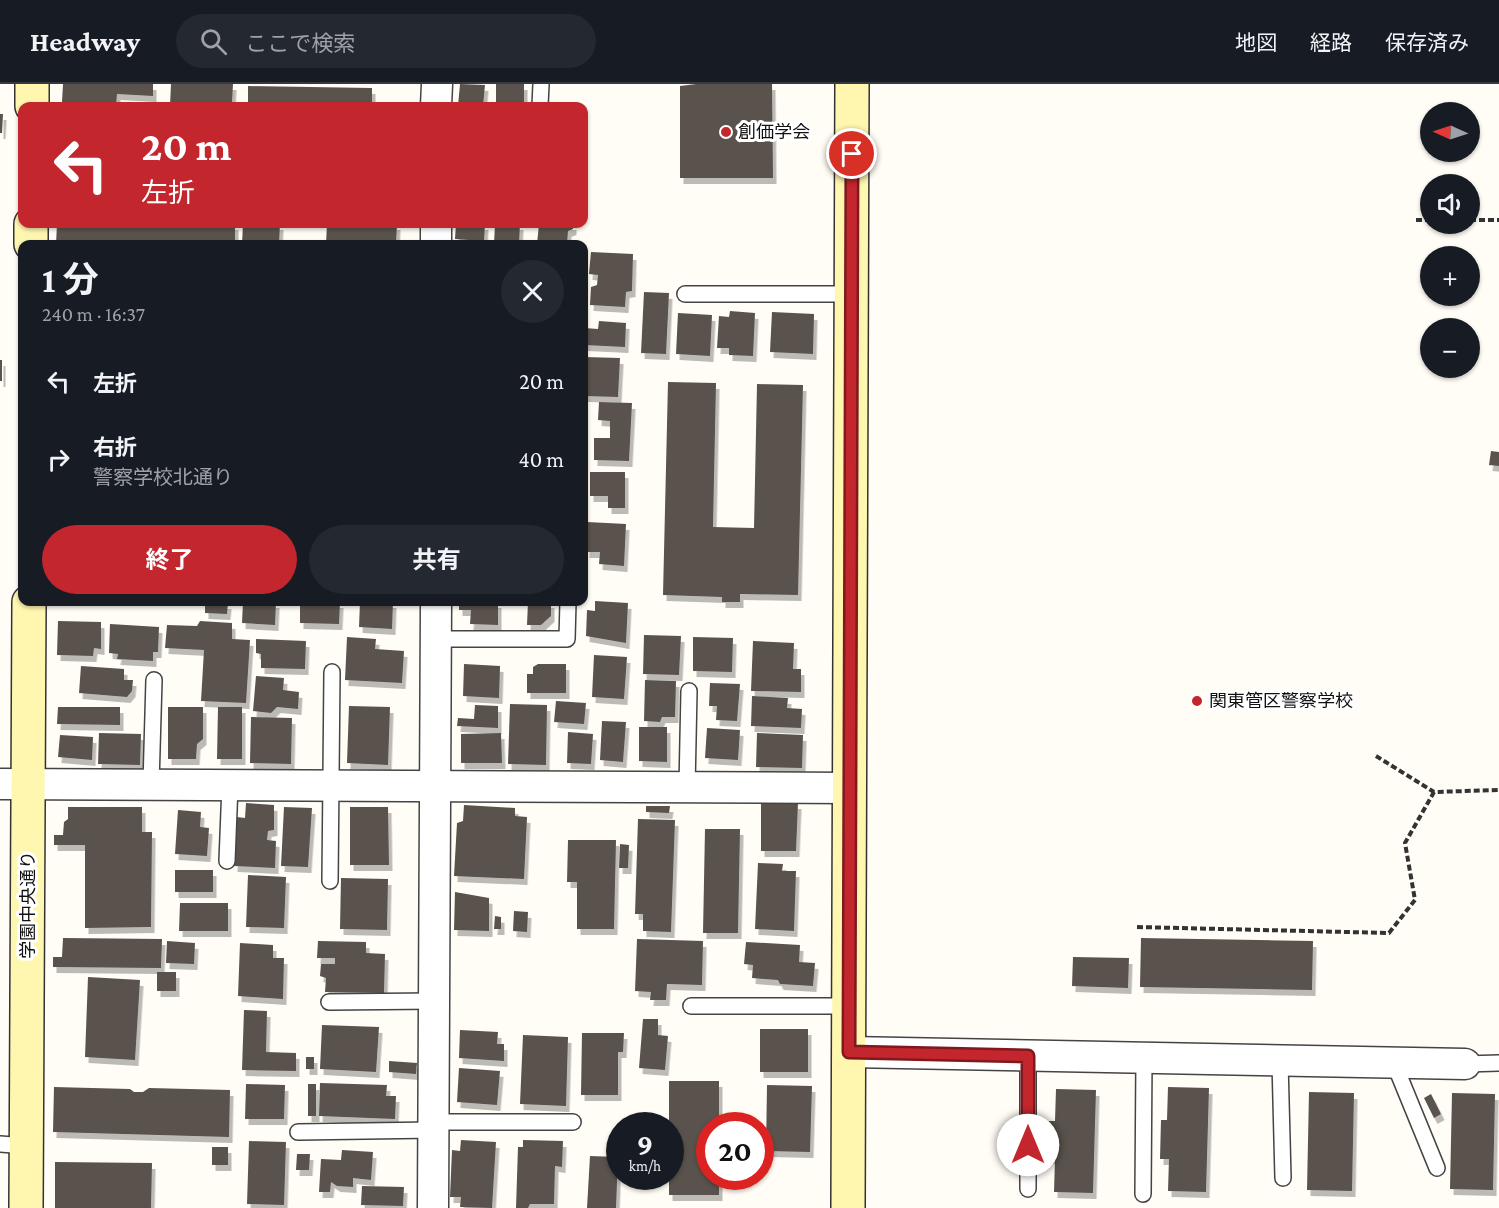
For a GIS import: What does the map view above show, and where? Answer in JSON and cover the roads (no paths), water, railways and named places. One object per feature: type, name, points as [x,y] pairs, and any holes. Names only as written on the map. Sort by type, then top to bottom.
[{"type":"street","points":[[32,84],[32,102]]},
{"type":"street","points":[[436,102],[437,84]]},
{"type":"street","points":[[848,1208],[852,84]]},
{"type":"street","name":"学園中央通り","points":[[26,1208],[13,1145],[14,784],[29,606]]},
{"type":"street","points":[[434,1208],[436,606]]},
{"type":"street","points":[[14,784],[850,788]]},
{"type":"street","points":[[849,1052],[1465,1064]]},
{"type":"lane","points":[[540,102],[541,84]]},
{"type":"lane","points":[[685,294],[851,294]]},
{"type":"lane","points":[[436,639],[567,639],[568,606]]},
{"type":"lane","points":[[330,881],[332,672]]},
{"type":"lane","points":[[151,784],[154,680]]},
{"type":"lane","points":[[687,787],[689,691]]},
{"type":"lane","points":[[227,861],[230,785]]},
{"type":"lane","points":[[329,1002],[435,1001]]},
{"type":"lane","points":[[691,1006],[849,1006]]},
{"type":"lane","points":[[1028,1056],[1028,1189]]},
{"type":"lane","points":[[1143,1194],[1144,1059]]},
{"type":"lane","points":[[1280,1062],[1283,1179]]},
{"type":"lane","points":[[1465,1064],[1499,1063]]},
{"type":"lane","points":[[1394,1064],[1437,1168]]},
{"type":"lane","points":[[298,1132],[573,1122]]},
{"type":"place","name":"創価学会","points":[[726,132]]},
{"type":"place","name":"関東管区警察学校","points":[[1197,701]]}]
